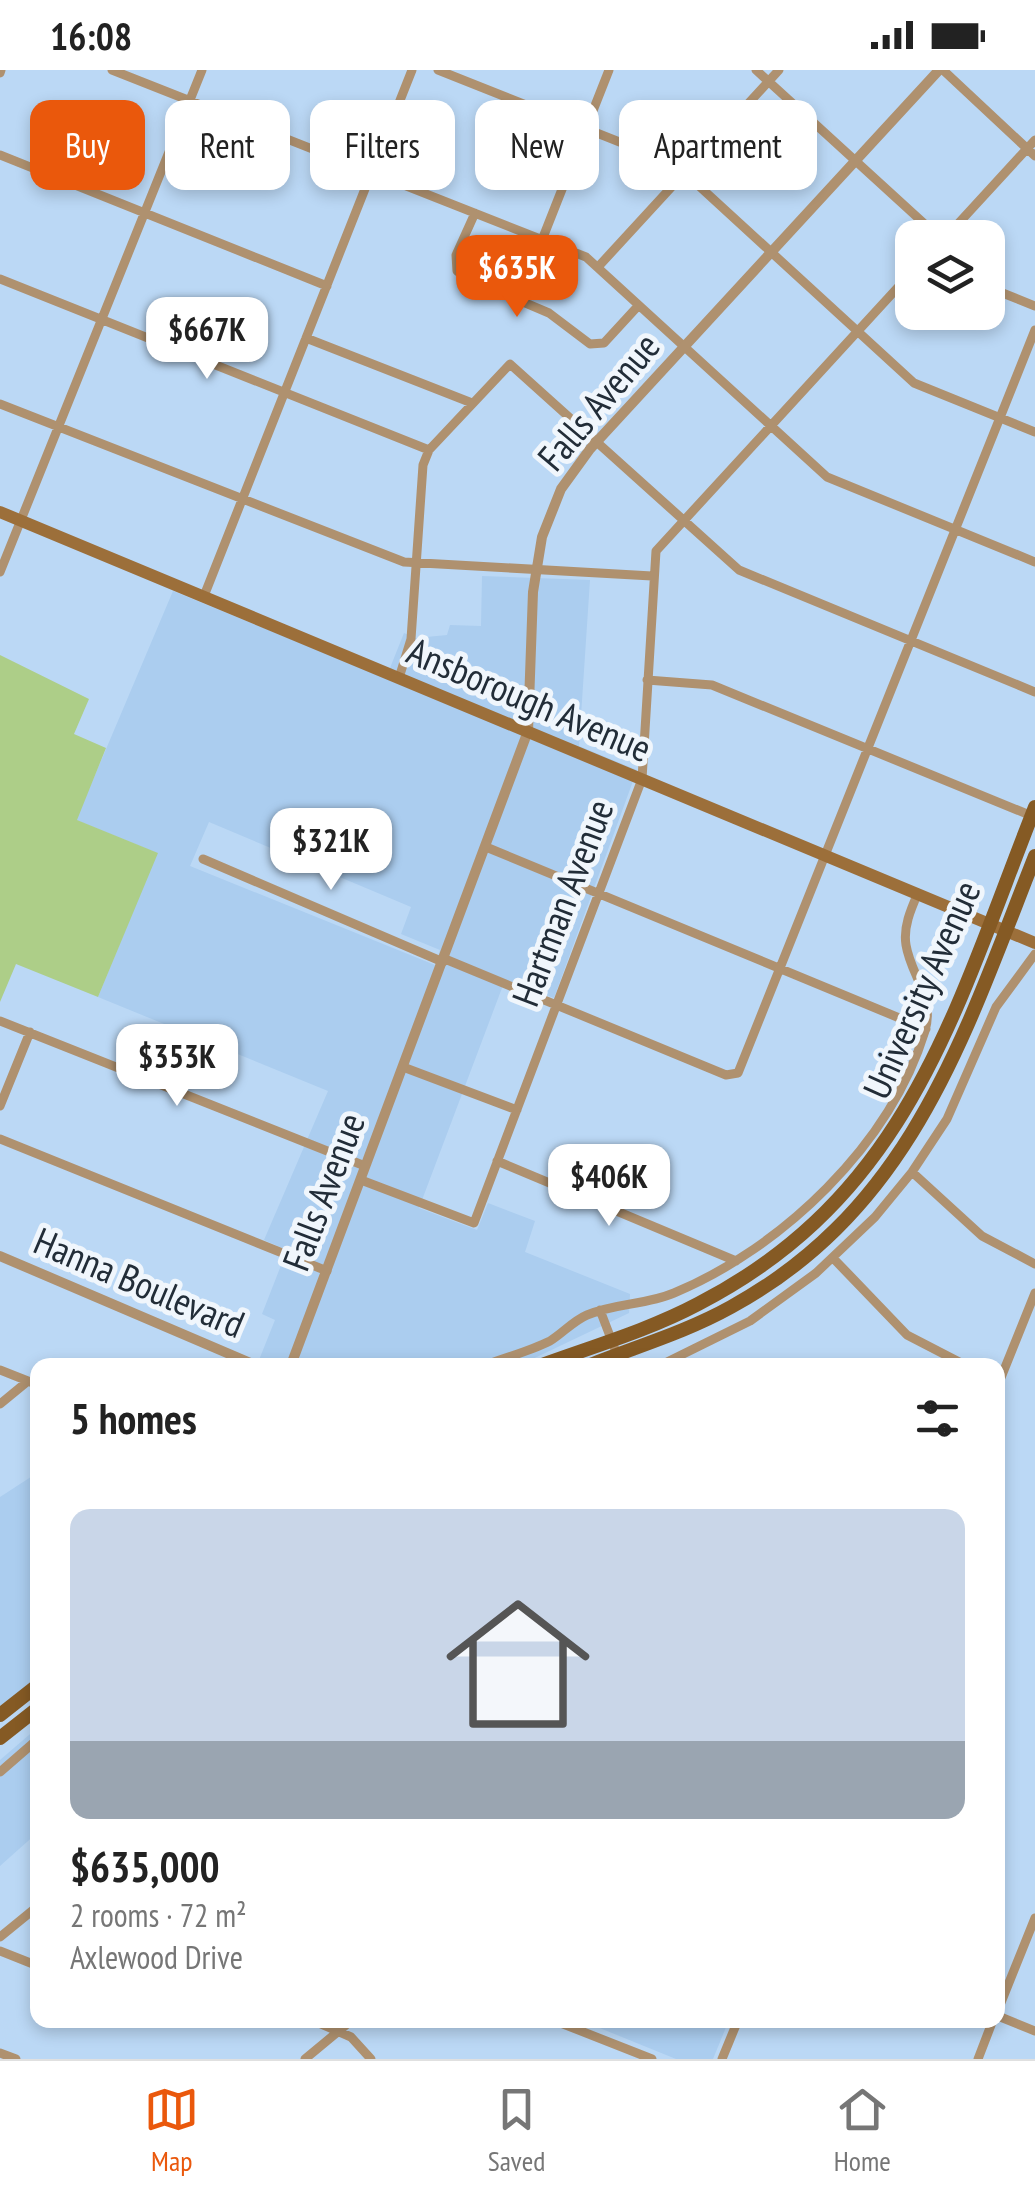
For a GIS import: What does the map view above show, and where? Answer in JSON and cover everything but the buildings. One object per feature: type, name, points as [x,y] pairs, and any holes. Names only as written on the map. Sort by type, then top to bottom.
[{"type":"main road","name":"Ansborough Avenue","points":[[0,512],[1035,943]]},
{"type":"main road","name":"University Avenue","points":[[561,1358],[674,1316],[746,1276],[831,1210],[882,1150],[936,1056],[1033,811]]},
{"type":"main road","name":"University Avenue","points":[[623,1358],[756,1292],[832,1234],[873,1191],[932,1105],[1035,856]]},
{"type":"main road","points":[[0,1715],[30,1691]]},
{"type":"main road","points":[[0,1738],[30,1714]]},
{"type":"street","points":[[112,70],[190,100],[202,70]]},
{"type":"street","points":[[400,100],[412,70]]},
{"type":"street","points":[[438,70],[513,100]]},
{"type":"street","points":[[598,100],[610,70]]},
{"type":"street","points":[[756,70],[923,220]]},
{"type":"street","points":[[752,100],[780,70]]},
{"type":"street","points":[[941,70],[1031,152]]},
{"type":"street","name":"Falls Avenue","points":[[294,1358],[528,730],[536,570],[554,504],[598,441],[941,70]]},
{"type":"street","points":[[961,220],[1031,152],[1035,140]]},
{"type":"street","points":[[0,155],[327,286]]},
{"type":"street","points":[[0,572],[165,161]]},
{"type":"street","points":[[204,596],[365,190]]},
{"type":"street","points":[[417,190],[586,258],[828,477],[1035,562]]},
{"type":"street","points":[[542,240],[562,190]]},
{"type":"street","points":[[598,268],[669,190]]},
{"type":"street","points":[[704,190],[914,383],[1035,432]]},
{"type":"street","points":[[475,213],[456,254],[457,271],[466,278],[549,312],[590,344],[604,343],[638,306]]},
{"type":"street","points":[[0,279],[429,450]]},
{"type":"street","name":"Hartman Avenue","points":[[361,1180],[474,1223],[642,779],[656,551],[895,291]]},
{"type":"street","points":[[1005,294],[1035,306]]},
{"type":"street","points":[[203,859],[726,1074],[738,1073],[1035,330]]},
{"type":"street","points":[[306,338],[472,403]]},
{"type":"street","points":[[398,678],[411,638],[421,480],[429,450],[510,364],[739,570],[1035,692]]},
{"type":"street","points":[[0,404],[418,564],[652,576]]},
{"type":"street","points":[[647,680],[712,686],[1033,811]]},
{"type":"street","points":[[486,847],[926,1029]]},
{"type":"street","points":[[505,1358],[544,1344],[600,1310],[657,1300],[736,1260],[785,1225],[856,1152],[900,1086],[926,1029],[928,1004],[905,936],[918,894]]},
{"type":"street","points":[[675,1358],[750,1321],[833,1258],[912,1172],[965,1084],[996,1007],[1035,954]]},
{"type":"street","points":[[0,1021],[366,1166]]},
{"type":"street","points":[[0,1106],[30,1032]]},
{"type":"street","points":[[404,1067],[517,1110]]},
{"type":"street","points":[[0,1139],[327,1270]]},
{"type":"street","points":[[497,1161],[736,1260]]},
{"type":"street","points":[[912,1172],[968,1226],[1035,1264]]},
{"type":"street","name":"Hanna Boulevard","points":[[0,1256],[240,1358]]},
{"type":"street","points":[[833,1258],[906,1335],[951,1358]]},
{"type":"street","points":[[1005,1364],[1035,1293]]},
{"type":"street","points":[[600,1310],[618,1358]]},
{"type":"street","points":[[0,1370],[30,1382]]},
{"type":"street","points":[[0,1404],[30,1385]]},
{"type":"street","points":[[0,1772],[30,1745]]},
{"type":"street","points":[[0,1937],[30,1913]]},
{"type":"street","points":[[1005,1993],[1035,1918]]},
{"type":"street","points":[[0,1951],[30,1963]]},
{"type":"street","points":[[1005,2019],[1035,2032]]},
{"type":"street","points":[[332,2028],[371,2059]]},
{"type":"street","points":[[305,2059],[343,2028]]},
{"type":"street","points":[[573,2028],[652,2059]]},
{"type":"street","points":[[722,2059],[735,2028]]},
{"type":"street","points":[[978,2059],[991,2028]]},
{"type":"street","points":[[0,2053],[16,2059]]},
{"type":"shaded area","points":[[482,576],[590,580],[579,746],[637,770],[554,998],[505,980],[419,1208],[477,1230],[488,1203],[535,1221],[525,1252],[630,1294],[629,1313],[535,1358],[260,1358],[275,1320],[262,1314],[287,1250],[264,1240],[328,1091],[98,997],[157,853],[76,820],[173,591],[386,678],[404,633],[416,638],[447,635],[450,625],[481,626]],"holes":[[[209,822],[411,907],[401,934],[440,950],[435,965],[190,866]]]},
{"type":"shaded area","points":[[30,1478],[30,1683],[0,1707],[0,1497]]},
{"type":"shaded area","points":[[30,1734],[30,1839],[0,1866],[0,1760]]},
{"type":"shaded area","points":[[600,2028],[726,2028],[713,2059],[676,2059]]},
{"type":"green space","points":[[0,655],[89,699],[74,734],[106,748],[77,820],[158,853],[98,997],[16,964],[0,1002]]}]
